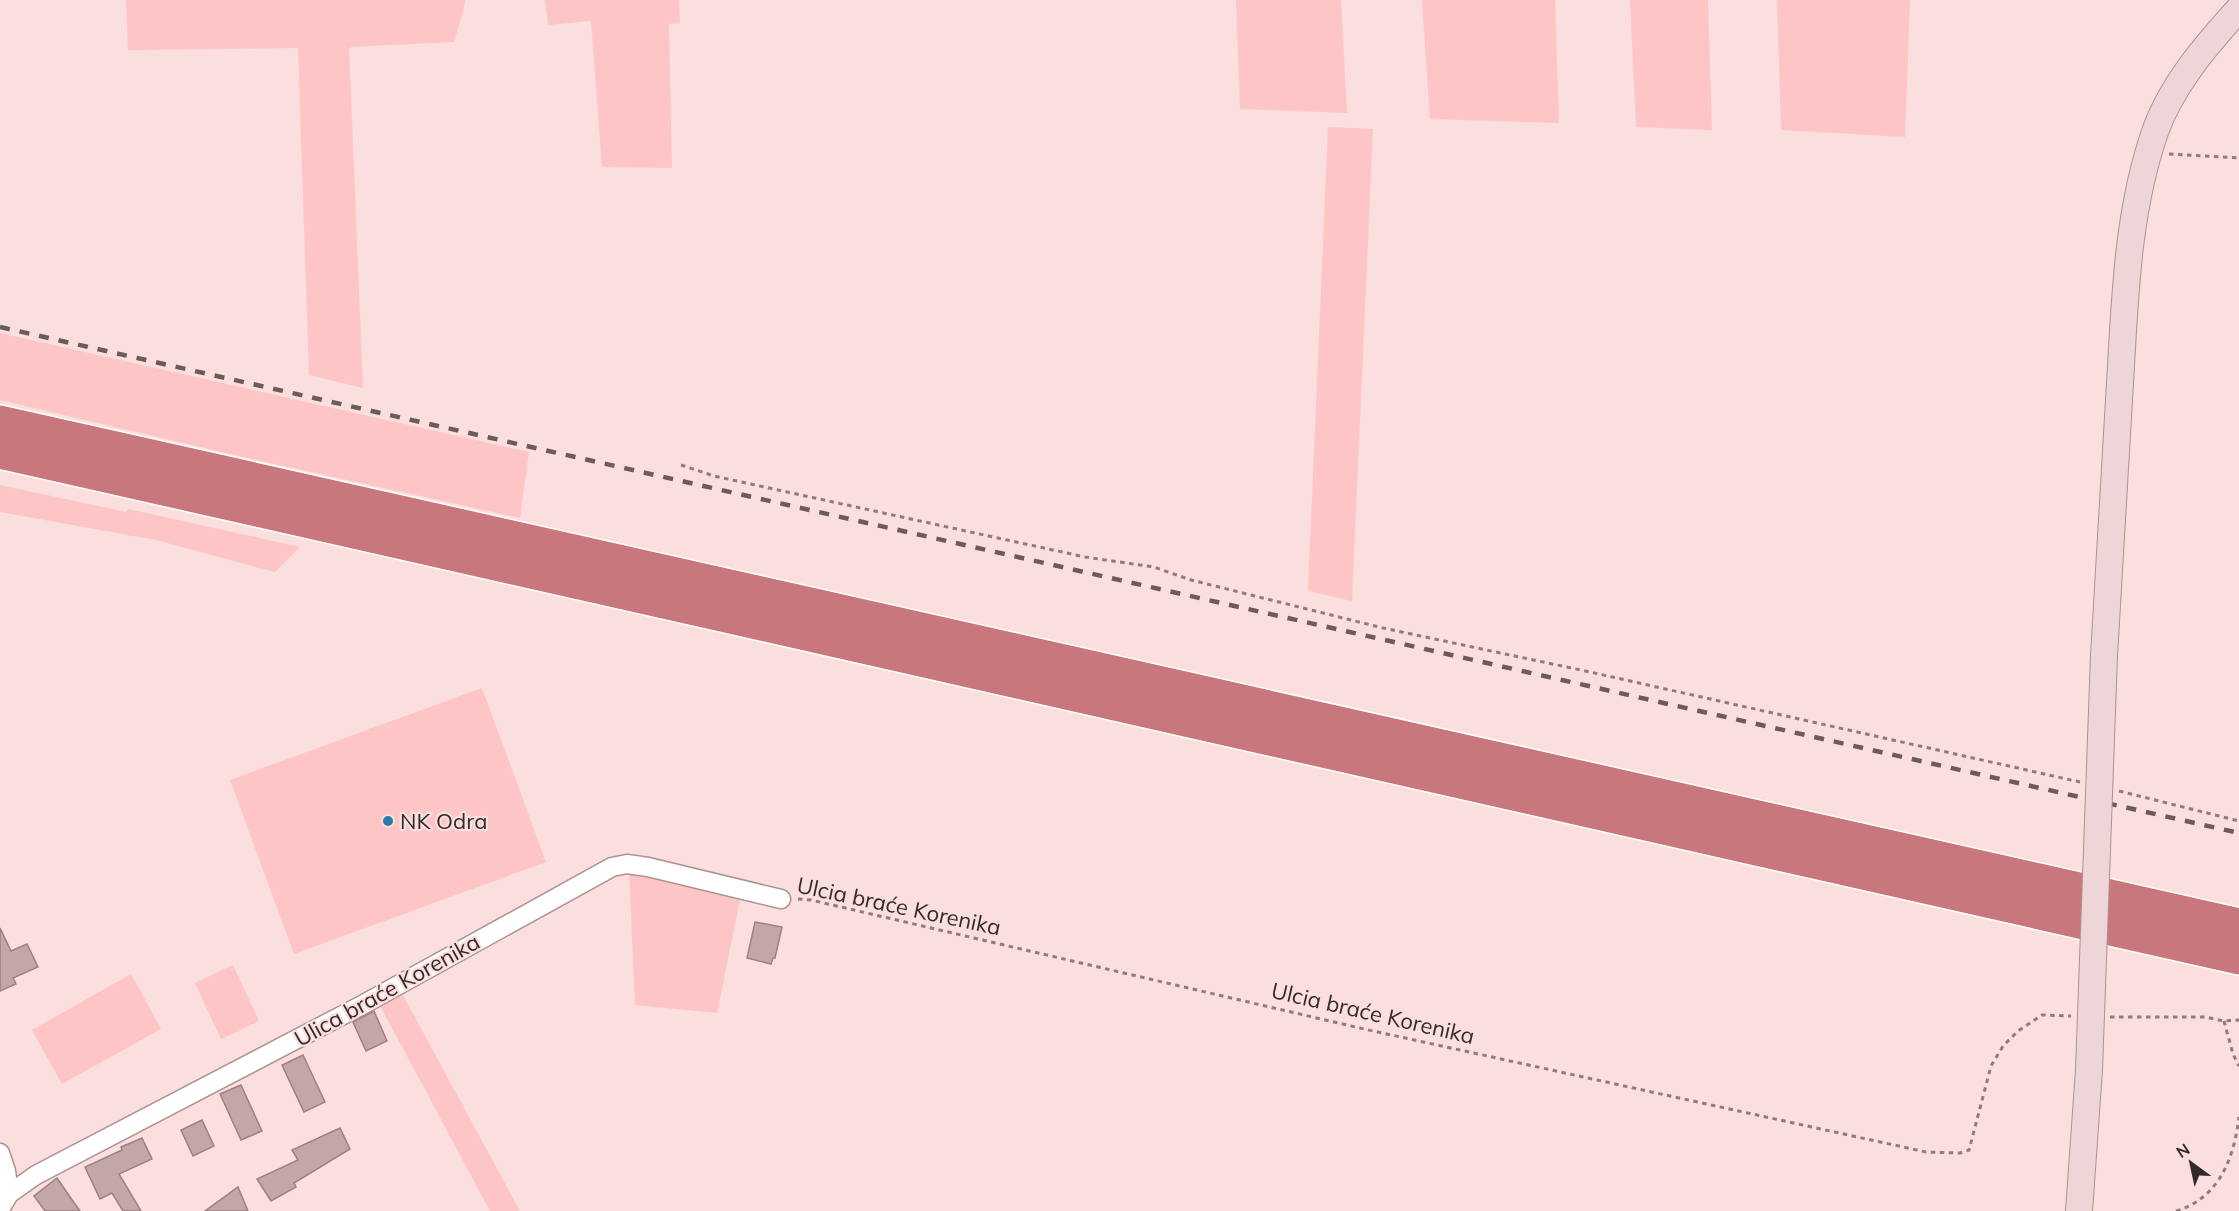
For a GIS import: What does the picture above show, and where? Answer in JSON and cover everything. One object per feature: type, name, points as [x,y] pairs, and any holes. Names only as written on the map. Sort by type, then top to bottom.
[{"type":"highway","points":[[0,422],[2239,925]]},
{"type":"highway","points":[[0,452],[2239,958]]},
{"type":"main road","points":[[2079,1211],[2089,1070],[2104,656],[2127,274],[2132,227],[2140,180],[2155,131],[2173,94],[2218,32],[2239,9]]},
{"type":"street","name":"Ulica braće Korenika","points":[[4,1202],[36,1175],[364,1004],[612,867],[627,864],[648,867],[781,899]]},
{"type":"street","points":[[0,1153],[6,1171],[4,1202]]},
{"type":"path","points":[[2149,153],[2239,158]]},
{"type":"path","points":[[681,465],[714,476],[1085,557],[1154,567],[1191,580],[1383,628],[2085,783]]},
{"type":"path","points":[[2119,791],[2239,821]]},
{"type":"path","name":"Ulcia braće Korenika","points":[[781,899],[811,900],[1364,1029],[1926,1152],[1960,1153]]},
{"type":"path","points":[[2224,1021],[2233,1054],[2239,1066]]},
{"type":"path","points":[[2176,1211],[2186,1208],[2206,1194],[2224,1175],[2236,1142],[2239,1117]]},
{"type":"shaded area","points":[[126,0],[465,0],[454,42],[349,47],[363,388],[309,375],[298,48],[128,50]]},
{"type":"shaded area","points":[[545,0],[679,0],[680,23],[669,24],[672,168],[602,167],[591,21],[548,25]]},
{"type":"shaded area","points":[[1236,0],[1341,0],[1347,113],[1240,109]]},
{"type":"shaded area","points":[[1422,0],[1555,0],[1559,123],[1430,119]]},
{"type":"shaded area","points":[[1630,0],[1708,0],[1712,130],[1636,127]]},
{"type":"shaded area","points":[[1777,0],[1910,0],[1905,137],[1781,130]]},
{"type":"shaded area","points":[[1328,127],[1373,129],[1352,601],[1308,591]]},
{"type":"shaded area","points":[[0,333],[529,452],[520,518],[0,400]]},
{"type":"shaded area","points":[[0,485],[126,512],[128,509],[300,547],[275,572],[156,540],[0,512]]},
{"type":"shaded area","name":"NK Odra","points":[[482,688],[546,862],[294,954],[230,780]]},
{"type":"shaded area","points":[[629,869],[741,895],[717,1013],[635,1005]]},
{"type":"shaded area","points":[[233,965],[259,1021],[221,1039],[195,983]]},
{"type":"shaded area","points":[[131,974],[161,1029],[62,1084],[32,1030]]},
{"type":"shaded area","points":[[399,988],[520,1211],[490,1211],[377,1000]]},
{"type":"building","points":[[755,922],[782,927],[775,958],[771,964],[747,958]]},
{"type":"building","points":[[0,928],[11,951],[27,944],[38,967],[13,978],[16,984],[0,991]]},
{"type":"building","points":[[374,1011],[387,1041],[366,1051],[353,1022]]},
{"type":"building","points":[[303,1055],[325,1102],[304,1112],[282,1065]]},
{"type":"building","points":[[241,1085],[262,1131],[241,1140],[220,1094]]},
{"type":"building","points":[[202,1120],[214,1146],[193,1156],[181,1130]]},
{"type":"building","points":[[340,1128],[350,1149],[294,1183],[296,1187],[271,1201],[257,1179],[298,1160],[292,1150]]},
{"type":"building","points":[[142,1138],[152,1159],[119,1174],[141,1211],[123,1211],[112,1193],[100,1199],[85,1167]]},
{"type":"building","points":[[57,1178],[80,1211],[45,1211],[34,1196]]},
{"type":"building","points":[[238,1187],[248,1211],[205,1211]]},
{"type":"railway","points":[[0,327],[2239,833]]},
{"type":"place","name":"NK Odra","points":[[388,821]]}]
